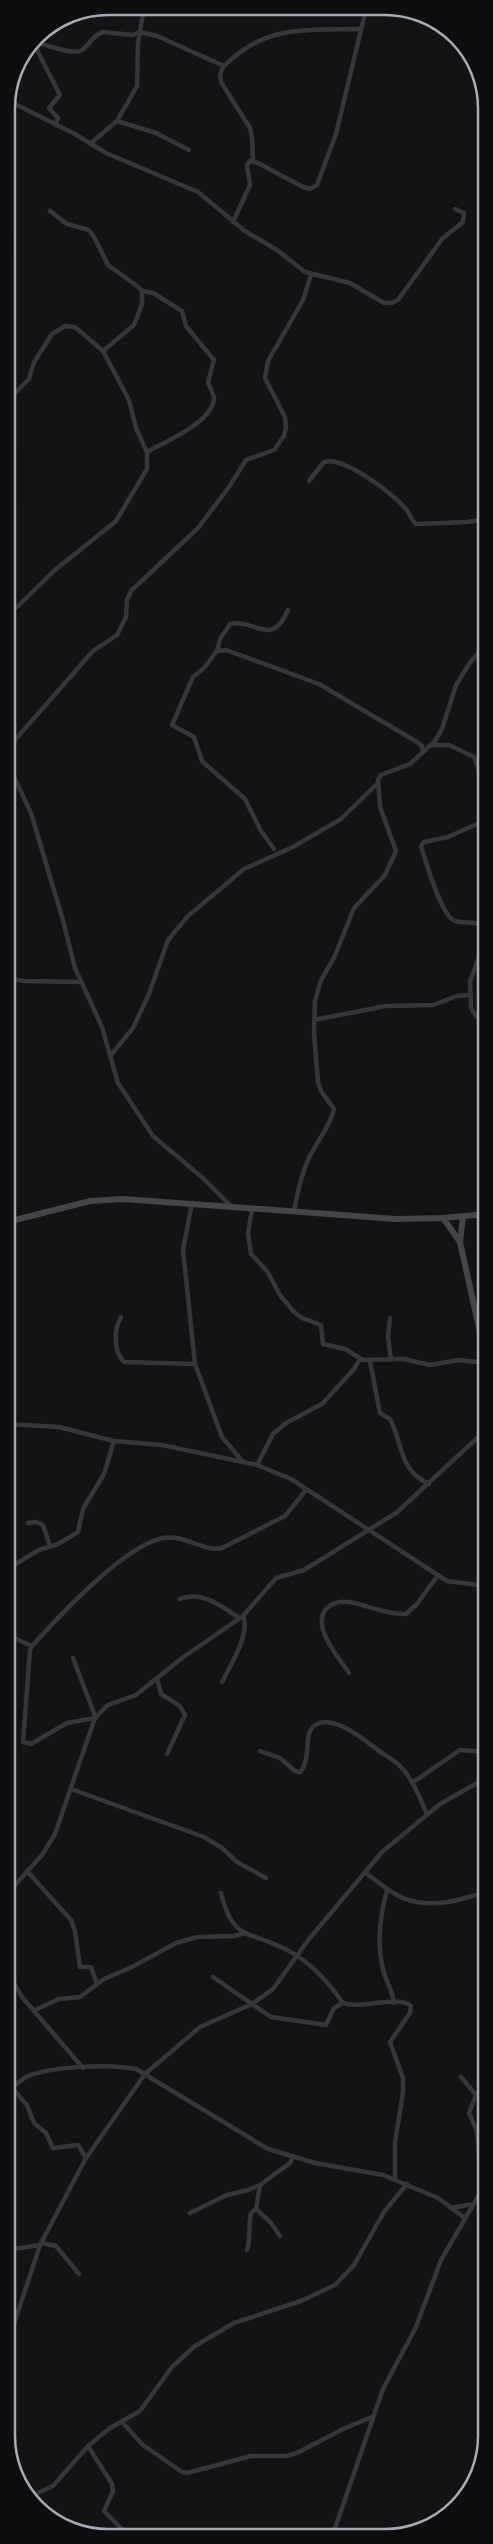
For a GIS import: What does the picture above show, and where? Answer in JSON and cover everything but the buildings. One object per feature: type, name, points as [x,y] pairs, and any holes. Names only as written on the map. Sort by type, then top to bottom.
[{"type":"main road","points":[[15,1220],[90,1201],[123,1199],[396,1219],[478,1215]]},
{"type":"main road","points":[[463,1217],[460,1242],[478,1324]]},
{"type":"main road","points":[[443,1218],[460,1242]]},
{"type":"street","points":[[91,143],[116,121],[139,80],[140,32],[143,15]]},
{"type":"street","points":[[253,160],[303,187],[310,189],[317,185],[336,134],[364,15]]},
{"type":"street","points":[[233,222],[250,185],[248,165],[253,160],[252,136],[250,128],[221,82],[220,75],[224,66],[254,41],[277,34],[305,30],[360,29]]},
{"type":"street","points":[[41,43],[74,53],[82,50],[98,33],[132,35],[140,32],[170,40],[224,66]]},
{"type":"street","points":[[36,49],[60,92],[60,96],[49,109],[58,118],[55,125]]},
{"type":"street","points":[[15,104],[91,143],[106,153],[198,192],[233,222],[311,275],[350,283],[384,303],[395,302],[442,239],[463,222],[464,213],[455,208]]},
{"type":"street","points":[[116,121],[156,133],[189,150]]},
{"type":"street","points":[[50,211],[67,224],[89,230],[108,265],[142,291],[153,293],[182,310],[186,326],[213,357],[214,363],[208,382],[215,400],[207,412],[183,433],[147,452]]},
{"type":"street","points":[[15,740],[93,651],[117,635],[126,618],[127,600],[131,591],[198,528],[229,488],[246,460],[274,450],[279,444],[286,427],[285,417],[268,388],[265,371],[268,361],[303,300],[311,275]]},
{"type":"street","points":[[103,351],[134,325],[142,304],[142,291]]},
{"type":"street","points":[[15,392],[29,379],[34,362],[44,343],[52,334],[70,325],[81,330],[103,351],[130,400],[136,428],[147,452],[146,476],[116,522],[55,570],[15,608]]},
{"type":"street","points":[[309,481],[324,462],[335,460],[345,464],[398,501],[416,524],[478,520]]},
{"type":"street","points":[[274,849],[261,831],[252,808],[246,799],[202,761],[194,738],[172,725],[193,676],[204,668],[217,651],[220,639],[230,624],[256,629],[274,629],[281,624],[288,610]]},
{"type":"street","points":[[217,651],[221,649],[238,654],[319,684],[409,737],[422,746],[423,752]]},
{"type":"street","points":[[110,1056],[133,1028],[149,994],[168,940],[188,916],[244,869],[293,847],[341,819],[377,784],[381,775],[410,764],[432,745],[442,729],[456,685],[469,664],[478,654]]},
{"type":"street","points":[[432,745],[448,745],[474,757],[478,767]]},
{"type":"street","points":[[15,780],[30,813],[81,982],[102,1027],[118,1083],[153,1136],[204,1179],[232,1207]]},
{"type":"street","points":[[294,1212],[300,1184],[309,1159],[329,1124],[334,1109],[320,1091],[318,1082],[314,1020],[315,1001],[321,980],[334,958],[354,908],[385,875],[396,851],[383,817],[377,784]]},
{"type":"street","points":[[478,824],[463,832],[424,842],[420,846],[440,901],[450,918],[454,921],[478,923]]},
{"type":"street","points":[[478,959],[471,975],[473,1012],[478,1016]]},
{"type":"street","points":[[15,979],[81,982]]},
{"type":"street","points":[[314,1020],[386,1006],[433,1005],[457,996],[471,995]]},
{"type":"street","points":[[192,1203],[183,1250],[195,1364],[222,1436],[244,1463]]},
{"type":"street","points":[[252,1209],[248,1248],[266,1270],[280,1295],[302,1318],[321,1325],[323,1344],[345,1349],[360,1359],[370,1361],[404,1359],[430,1365],[459,1360],[478,1361]]},
{"type":"street","points":[[121,1317],[115,1334],[118,1353],[124,1362],[195,1364]]},
{"type":"street","points":[[390,1318],[388,1337],[391,1360]]},
{"type":"street","points":[[257,1464],[273,1434],[286,1423],[322,1404],[354,1369],[360,1359]]},
{"type":"street","points":[[370,1361],[380,1413],[389,1417],[392,1422],[400,1449],[410,1471],[429,1484]]},
{"type":"street","points":[[15,1424],[58,1427],[114,1441],[162,1445],[244,1463],[257,1464],[279,1472],[438,1575],[454,1583],[478,1585]]},
{"type":"street","points":[[15,1885],[49,1845],[71,1789],[95,1717],[108,1705],[136,1695],[241,1617],[276,1578],[304,1570],[396,1513],[478,1438]]},
{"type":"street","points":[[15,1565],[72,1536],[80,1529],[83,1509],[104,1474],[114,1441]]},
{"type":"street","points":[[95,1717],[67,1723],[31,1744],[23,1742],[32,1646],[114,1566],[136,1549],[149,1542],[172,1537],[215,1550],[222,1548],[284,1516],[306,1490]]},
{"type":"street","points":[[28,1523],[36,1522],[43,1525],[50,1546]]},
{"type":"street","points":[[349,1673],[323,1630],[322,1616],[326,1609],[331,1604],[343,1602],[406,1614],[417,1604],[438,1575]]},
{"type":"street","points":[[180,1599],[188,1596],[204,1598],[241,1617],[245,1628],[243,1637],[222,1682]]},
{"type":"street","points":[[15,1639],[32,1646]]},
{"type":"street","points":[[73,1658],[95,1717]]},
{"type":"street","points":[[157,1678],[161,1694],[180,1706],[185,1715],[167,1754]]},
{"type":"street","points":[[260,1751],[280,1758],[295,1771],[300,1772],[306,1765],[311,1729],[316,1724],[322,1723],[342,1726],[368,1740],[400,1765],[412,1783],[427,1814]]},
{"type":"street","points":[[412,1783],[460,1750],[478,1751]]},
{"type":"street","points":[[15,2321],[41,2244],[86,2158],[145,2074],[200,2027],[252,2004],[273,1989],[297,1956],[382,1852],[427,1814],[458,1792],[478,1782]]},
{"type":"street","points":[[71,1789],[204,1837],[222,1848],[237,1862],[266,1878]]},
{"type":"street","points":[[27,1871],[68,1914],[75,1930],[80,1967],[91,1967],[97,1984]]},
{"type":"street","points":[[364,1872],[387,1890],[415,1903],[447,1902],[478,1895]]},
{"type":"street","points":[[387,1890],[381,1910],[380,1950],[383,1971],[394,2002]]},
{"type":"street","points":[[221,1893],[230,1922],[237,1929],[288,1950],[297,1956],[324,1978],[343,2003]]},
{"type":"street","points":[[35,2010],[59,1999],[80,1998],[97,1984],[176,1943],[198,1938],[234,1936],[246,1933]]},
{"type":"street","points":[[213,1977],[271,2017],[323,2025],[328,2024],[334,2008],[343,2003],[407,2002],[411,2006],[410,2013],[390,2042],[403,2078],[403,2093],[395,2142],[395,2180]]},
{"type":"street","points":[[15,1985],[22,1997],[83,2068]]},
{"type":"street","points":[[15,2086],[28,2076],[83,2068],[122,2066],[136,2069],[256,2144],[293,2158],[382,2175],[438,2198],[465,2218]]},
{"type":"street","points":[[461,2077],[476,2095],[469,2113],[477,2131],[478,2142]]},
{"type":"street","points":[[15,2091],[27,2105],[34,2123],[46,2133],[53,2148],[78,2145],[86,2158]]},
{"type":"street","points":[[190,2213],[226,2195],[260,2185],[290,2163],[293,2158]]},
{"type":"street","points":[[35,2494],[53,2486],[88,2446],[140,2412],[172,2367],[195,2346],[234,2323],[301,2301],[335,2285],[354,2265],[384,2212],[407,2184]]},
{"type":"street","points":[[247,2250],[250,2238],[250,2218],[256,2209],[260,2185]]},
{"type":"street","points":[[335,2529],[383,2389],[416,2327],[441,2260],[478,2196]]},
{"type":"street","points":[[451,2208],[474,2204]]},
{"type":"street","points":[[256,2209],[271,2223],[280,2236]]},
{"type":"street","points":[[15,2249],[41,2244],[56,2246],[79,2274]]},
{"type":"street","points":[[122,2422],[143,2445],[182,2472],[188,2473],[251,2456],[287,2456],[372,2417]]},
{"type":"street","points":[[88,2446],[112,2484],[113,2491],[104,2511],[122,2529]]}]
